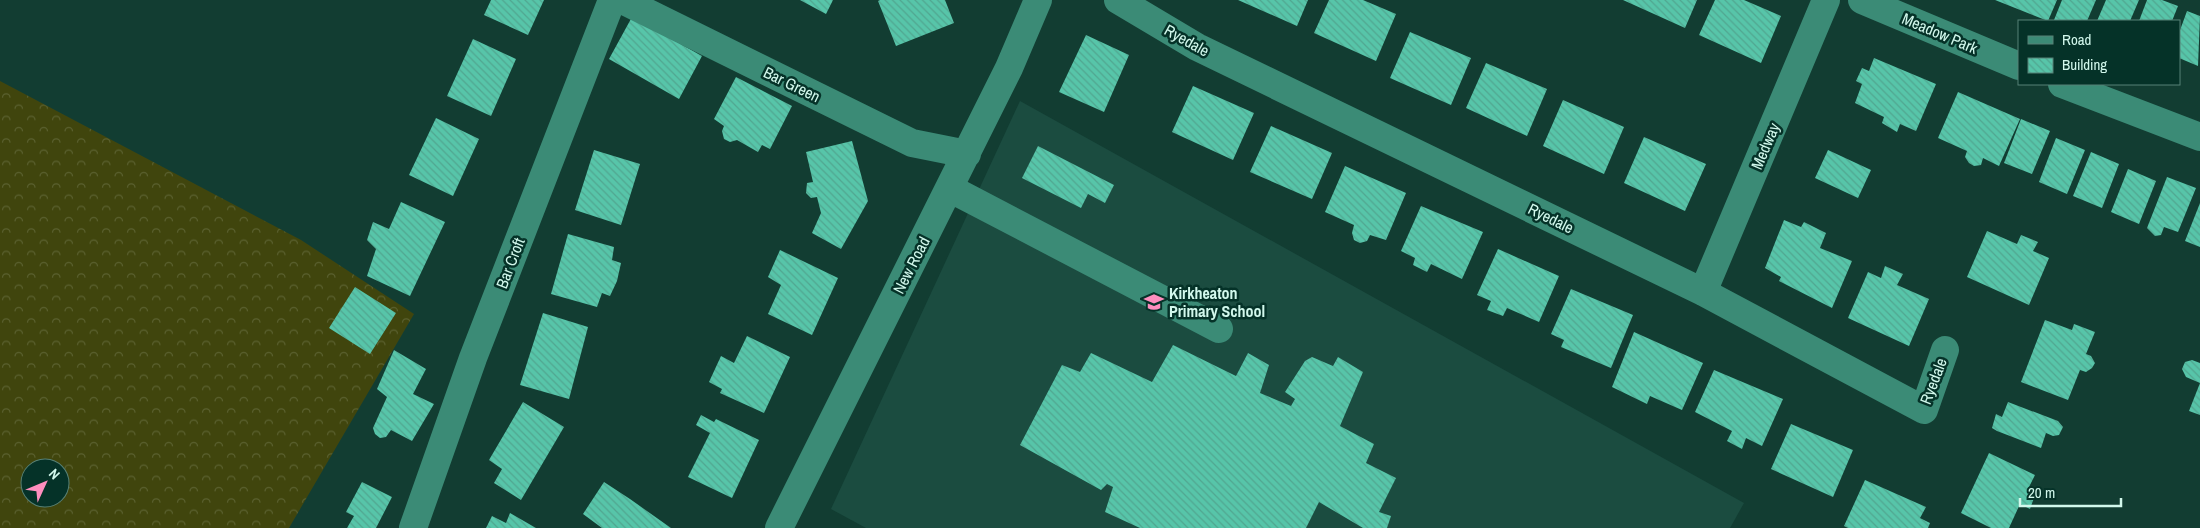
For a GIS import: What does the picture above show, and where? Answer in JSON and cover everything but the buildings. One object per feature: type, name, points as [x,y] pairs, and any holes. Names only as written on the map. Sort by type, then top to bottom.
[{"type":"street","name":"Bar Croft","points":[[413,528],[473,358],[612,0]]},
{"type":"street","name":"Bar Green","points":[[622,0],[912,143],[967,154]]},
{"type":"street","name":"New Road","points":[[779,528],[967,154],[1009,68],[1038,0]]},
{"type":"street","name":"Ryedale","points":[[1118,0],[1197,47],[1703,292],[1924,410],[1945,350]]},
{"type":"street","name":"Medway","points":[[1703,292],[1826,0]]},
{"type":"street","name":"Meadow Park","points":[[1862,0],[2018,66]]},
{"type":"street","points":[[2065,85],[2200,137]]},
{"type":"street","points":[[949,188],[1218,329]]},
{"type":"shaded area","name":"Kirkheaton Primary School","points":[[1020,101],[1744,503],[1730,528],[866,528],[831,509]]},
{"type":"green space","points":[[0,81],[301,240],[414,314],[289,528],[0,528]]},
{"type":"place","name":"Kirkheaton Primary School","points":[[1154,302]]}]
